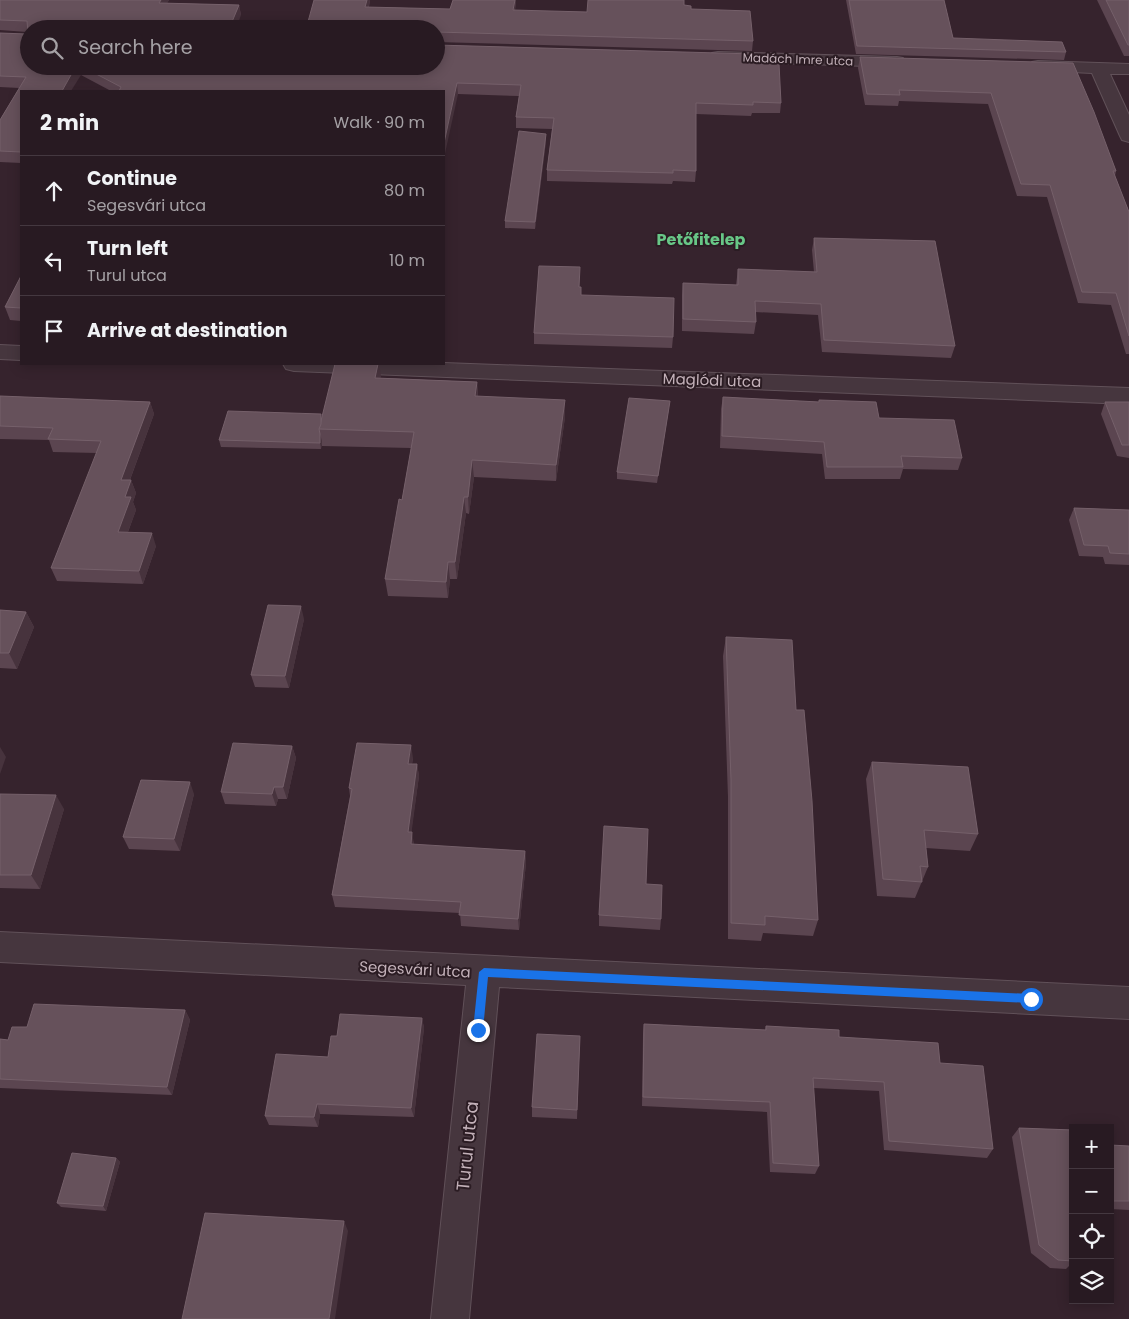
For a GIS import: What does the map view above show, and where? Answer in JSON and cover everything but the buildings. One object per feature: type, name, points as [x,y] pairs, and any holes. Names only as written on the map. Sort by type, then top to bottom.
[{"type":"street","name":"Madách Imre utca","points":[[703,56],[911,62]]},
{"type":"street","points":[[1020,65],[1129,68]]},
{"type":"street","points":[[1099,68],[1129,136]]},
{"type":"street","points":[[0,352],[20,353]]},
{"type":"street","name":"Maglódi utca","points":[[320,365],[1129,396]]},
{"type":"street","name":"Segesvári utca","points":[[0,947],[1129,1003]]},
{"type":"street","name":"Turul utca","points":[[450,1319],[484,972]]},
{"type":"district","name":"Petőfitelep","points":[[701,239]]},
{"type":"route","points":[[478,1030],[484,972],[1031,999]]}]
